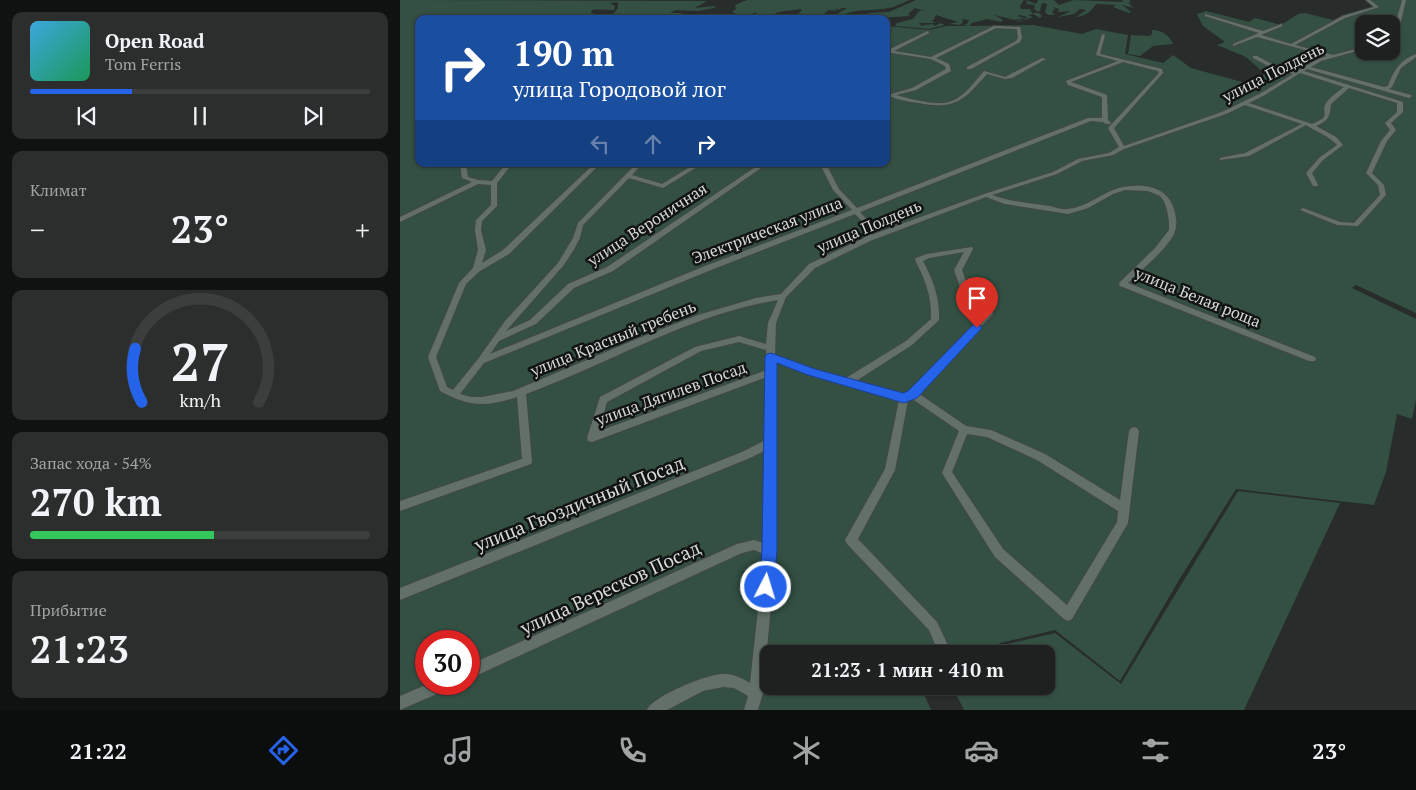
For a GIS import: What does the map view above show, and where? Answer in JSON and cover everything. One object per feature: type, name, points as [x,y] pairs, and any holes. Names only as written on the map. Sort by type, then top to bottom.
[{"type":"street","points":[[1293,44],[1344,17],[1377,7],[1368,0]]},
{"type":"street","points":[[1400,17],[1404,0]]},
{"type":"street","points":[[1206,15],[1264,33]]},
{"type":"street","points":[[1234,45],[1260,36],[1280,25]]},
{"type":"street","points":[[932,58],[995,26],[1019,28],[1020,38],[1018,42],[969,68]]},
{"type":"street","points":[[890,51],[928,32]]},
{"type":"street","points":[[1103,35],[1098,55],[1160,70],[1161,72],[1111,128]]},
{"type":"street","points":[[1260,36],[1331,56]]},
{"type":"street","name":"улица Полдень","points":[[752,710],[756,693],[770,550],[772,323],[783,296],[812,266],[867,239],[986,195],[1055,173],[1080,160],[1111,154],[1122,148],[1224,113],[1271,90],[1300,70],[1331,56],[1355,50]]},
{"type":"street","points":[[890,52],[932,58],[947,65],[949,70],[914,89],[890,96]]},
{"type":"street","points":[[1386,88],[1390,87],[1397,68],[1401,63],[1416,55]]},
{"type":"street","points":[[1255,57],[1272,66],[1386,88],[1409,96]]},
{"type":"street","points":[[890,96],[916,102],[952,103],[960,98],[986,72],[1005,78],[1010,77],[1044,59]]},
{"type":"street","points":[[1122,62],[1068,81],[1105,96],[1105,120],[1122,148]]},
{"type":"street","points":[[1300,70],[1347,87],[1400,102],[1400,112],[1388,122],[1393,130],[1384,141],[1369,173],[1384,189],[1383,195],[1356,225],[1339,224],[1303,210]]},
{"type":"street","points":[[1222,160],[1247,156],[1308,125],[1326,120],[1328,117],[1328,104],[1347,87]]},
{"type":"street","points":[[1245,103],[1286,115],[1320,129],[1338,140],[1340,145],[1322,159],[1309,173],[1315,185]]},
{"type":"street","name":"Электрическая улица","points":[[454,395],[481,361],[620,303],[855,210],[1090,120],[1105,120]]},
{"type":"street","points":[[463,167],[465,178],[476,182],[494,183]]},
{"type":"street","points":[[477,269],[482,250],[478,230],[479,220],[494,206],[494,183],[507,167]]},
{"type":"street","points":[[454,395],[443,389],[432,357],[463,284],[477,269],[506,252],[594,167]]},
{"type":"street","points":[[481,361],[496,339],[569,254],[578,237],[580,224],[637,167]]},
{"type":"street","points":[[629,176],[663,186],[694,167]]},
{"type":"street","name":"улица Вероничная","points":[[496,339],[533,322],[571,286],[610,269],[760,167]]},
{"type":"street","points":[[824,167],[836,190],[868,225],[867,239]]},
{"type":"street","points":[[400,220],[476,182]]},
{"type":"street","name":"улица Белая роща","points":[[986,195],[1005,202],[1067,212],[1084,207],[1101,197],[1121,189],[1152,188],[1166,198],[1170,206],[1172,230],[1165,241],[1124,284],[1312,359]]},
{"type":"street","points":[[847,382],[909,343],[935,320],[936,302],[919,260],[927,256],[969,249],[958,270],[963,285],[987,307],[990,314],[908,396],[890,470],[851,540],[933,626],[942,645]]},
{"type":"street","name":"улица Красный гребень","points":[[454,395],[463,399],[482,401],[521,392],[666,330],[756,299],[783,296]]},
{"type":"street","name":"улица Дягилев Посад","points":[[771,353],[739,339],[698,349],[603,400],[592,438],[772,372]]},
{"type":"street","points":[[771,353],[812,372],[908,396],[964,430],[988,433],[1041,457],[1124,509]]},
{"type":"street","points":[[400,506],[527,461],[521,392]]},
{"type":"street","points":[[964,430],[947,473],[999,553],[1068,615],[1122,523],[1134,431]]},
{"type":"street","name":"улица Гвоздичный Посад","points":[[400,594],[746,455],[770,443]]},
{"type":"street","name":"улица Вересков Посад","points":[[480,667],[741,548],[754,546],[770,550]]},
{"type":"street","points":[[654,710],[694,688],[718,680],[732,681],[756,693]]},
{"type":"street","points":[[400,703],[418,695]]},
{"type":"green space","points":[[400,0],[717,1],[707,1],[695,8],[715,6],[715,8],[697,11],[676,10],[670,13],[682,13],[680,15],[612,15],[618,8],[618,2],[610,3],[615,6],[614,10],[592,10],[591,13],[600,15],[415,15],[415,167],[890,167],[890,26],[929,30],[947,26],[968,26],[963,25],[967,24],[969,20],[962,19],[963,22],[960,25],[949,24],[958,22],[936,15],[934,20],[931,20],[935,23],[918,23],[921,24],[920,26],[932,24],[936,26],[939,23],[945,25],[929,29],[895,26],[897,23],[913,19],[919,11],[930,8],[922,10],[915,8],[908,14],[910,16],[890,17],[890,15],[871,15],[865,13],[889,12],[916,0],[1024,0],[1020,6],[1021,9],[1030,9],[1032,13],[1039,13],[1042,16],[1040,18],[1033,14],[1028,15],[1033,17],[1018,22],[1027,17],[1020,15],[1017,16],[1025,18],[1014,20],[995,15],[1003,20],[1001,22],[987,19],[972,23],[969,26],[1033,25],[1082,34],[1096,29],[1128,35],[1125,54],[1163,63],[1173,55],[1191,68],[1253,85],[1262,79],[1264,73],[1246,57],[1217,45],[1225,42],[1203,26],[1197,14],[1206,11],[1249,22],[1255,18],[1281,25],[1298,14],[1305,13],[1337,21],[1377,7],[1368,0],[1416,0],[1416,313],[1356,285],[1352,288],[1416,319],[1416,400],[1412,419],[1397,414],[1386,472],[1374,505],[1236,489],[1179,580],[1120,681],[1055,630],[997,645],[760,645],[760,695],[924,695],[931,710],[400,710]]},
{"type":"green space","points":[[747,0],[910,0],[891,8],[857,11],[842,15],[835,15],[847,8],[840,8],[842,10],[835,9],[837,11],[829,10],[822,15],[797,15],[802,10],[800,9],[779,12],[773,15],[755,15],[757,12],[739,15],[732,12],[736,9],[735,5]]},
{"type":"green space","points":[[1026,0],[1036,4],[1038,0],[1054,0],[1059,5],[1074,0],[1123,2],[1122,0],[1130,0],[1129,4],[1134,8],[1122,5],[1131,12],[1129,13],[1113,7],[1116,5],[1096,4],[1085,15],[1076,17],[1086,10],[1080,9],[1074,14],[1058,17],[1071,11],[1058,12],[1059,9],[1053,7],[1055,9],[1052,12],[1055,15],[1048,15],[1045,12],[1047,4],[1042,3],[1038,12],[1034,9],[1035,5],[1027,4]]},
{"type":"green space","points":[[1152,30],[1165,34],[1173,44],[1153,46],[1140,56],[1128,54],[1131,35],[1149,36],[1152,34]]},
{"type":"green space","points":[[1238,491],[1340,503],[1244,710],[964,710],[956,695],[1055,695],[1055,645],[1003,645],[1055,633],[1121,684]]},
{"type":"route","points":[[766,587],[770,550],[771,357],[812,372],[904,398],[912,394],[977,328]]}]
